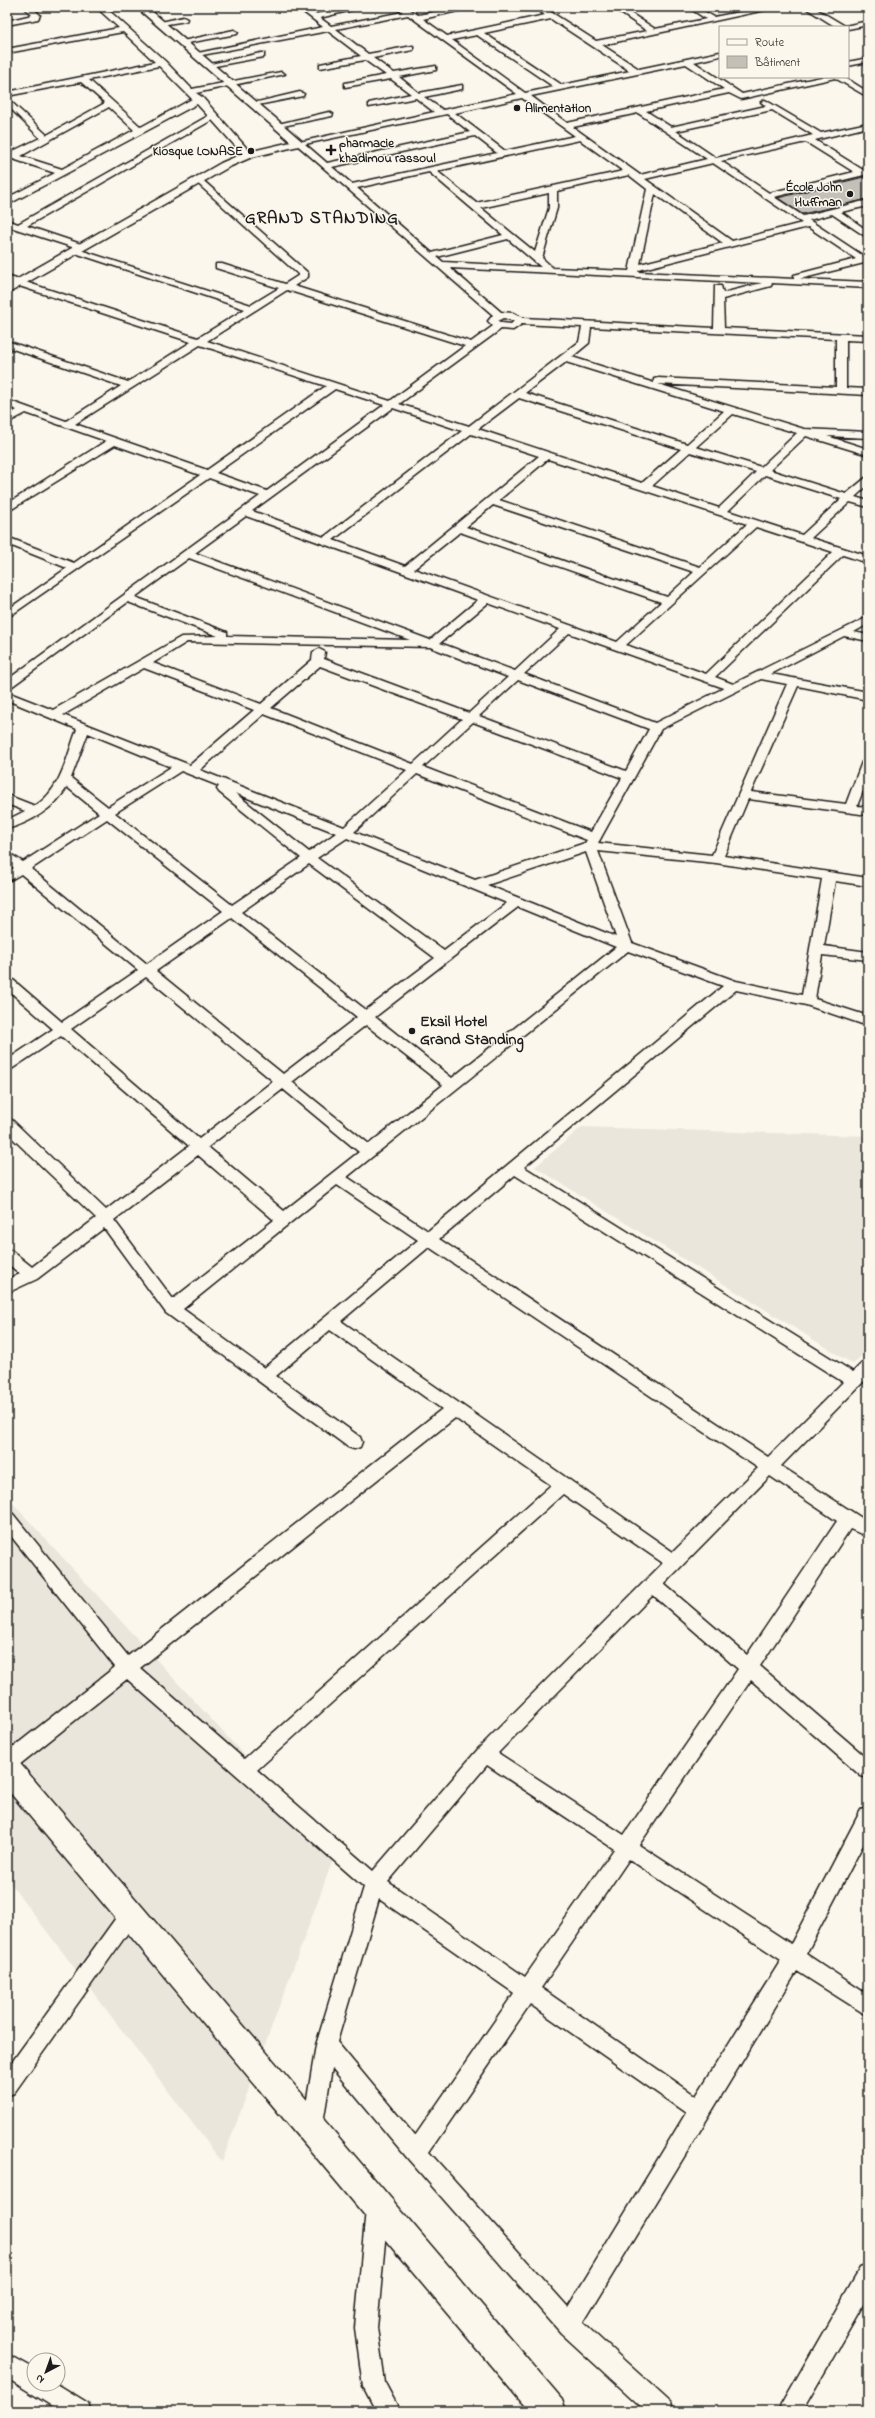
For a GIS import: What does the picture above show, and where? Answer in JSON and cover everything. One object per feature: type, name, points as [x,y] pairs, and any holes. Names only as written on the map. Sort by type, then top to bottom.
[{"type":"highway","points":[[7,1769],[550,2411]]},
{"type":"street","points":[[7,23],[35,17],[36,15],[28,7]]},
{"type":"street","points":[[100,7],[199,99],[248,155]]},
{"type":"street","points":[[141,7],[440,265],[499,321]]},
{"type":"street","points":[[301,7],[417,96],[478,133],[504,154]]},
{"type":"street","points":[[400,7],[730,244]]},
{"type":"street","points":[[197,54],[329,29],[471,7]]},
{"type":"street","points":[[538,7],[638,72]]},
{"type":"street","points":[[618,8],[633,7]]},
{"type":"street","points":[[692,7],[713,20]]},
{"type":"street","points":[[595,44],[775,7]]},
{"type":"street","points":[[808,7],[840,26]]},
{"type":"street","points":[[314,17],[356,8]]},
{"type":"street","points":[[618,8],[654,32]]},
{"type":"street","points":[[445,39],[552,16]]},
{"type":"street","points":[[161,24],[183,19]]},
{"type":"street","points":[[849,27],[868,23]]},
{"type":"street","points":[[7,51],[125,29]]},
{"type":"street","points":[[182,42],[234,32]]},
{"type":"street","points":[[478,32],[561,88]]},
{"type":"street","points":[[323,66],[410,48]]},
{"type":"street","points":[[7,290],[198,179],[248,155],[719,54]]},
{"type":"street","points":[[210,65],[261,55]]},
{"type":"street","points":[[849,64],[868,60]]},
{"type":"street","points":[[687,61],[741,96],[827,78]]},
{"type":"street","points":[[7,94],[162,63]]},
{"type":"street","points":[[348,85],[433,68]]},
{"type":"street","points":[[191,92],[281,74]]},
{"type":"street","points":[[840,78],[868,95]]},
{"type":"street","points":[[83,80],[140,131]]},
{"type":"street","points":[[857,89],[868,86]]},
{"type":"street","points":[[372,105],[459,87]]},
{"type":"street","points":[[565,126],[731,90]]},
{"type":"street","points":[[253,104],[300,94]]},
{"type":"street","points":[[752,94],[820,136]]},
{"type":"street","points":[[7,202],[199,99]]},
{"type":"street","points":[[7,100],[46,138]]},
{"type":"street","points":[[10,156],[109,104]]},
{"type":"street","points":[[670,130],[773,107]]},
{"type":"street","points":[[639,110],[806,222],[865,259]]},
{"type":"street","points":[[278,125],[329,114]]},
{"type":"street","points":[[19,226],[214,116]]},
{"type":"street","points":[[638,178],[868,125]]},
{"type":"street","points":[[325,166],[478,133]]},
{"type":"street","points":[[349,187],[582,137]]},
{"type":"street","points":[[808,139],[865,172]]},
{"type":"street","points":[[10,156],[62,172]]},
{"type":"street","points":[[431,170],[476,206],[550,270]]},
{"type":"street","points":[[476,206],[630,172]]},
{"type":"street","points":[[767,196],[865,172]]},
{"type":"street","points":[[68,424],[305,274],[198,179]]},
{"type":"street","points":[[634,271],[652,188]]},
{"type":"street","points":[[537,259],[553,208],[553,189]]},
{"type":"street","points":[[634,271],[806,222],[833,211],[868,203]]},
{"type":"street","points":[[833,211],[868,235]]},
{"type":"street","points":[[7,223],[19,226],[78,249],[252,308]]},
{"type":"street","points":[[429,256],[510,236]]},
{"type":"street","points":[[719,298],[865,259]]},
{"type":"street","points":[[440,265],[550,270],[634,271],[718,278],[868,285]]},
{"type":"street","points":[[219,266],[472,346]]},
{"type":"street","points":[[718,278],[719,331]]},
{"type":"street","points":[[7,279],[868,560]]},
{"type":"street","points":[[7,686],[472,346],[499,321],[513,316],[520,321],[868,338]]},
{"type":"street","points":[[325,541],[584,343],[587,324]]},
{"type":"street","points":[[841,336],[842,391]]},
{"type":"street","points":[[7,344],[130,386]]},
{"type":"street","points":[[564,358],[868,452]]},
{"type":"street","points":[[635,380],[868,392]]},
{"type":"street","points":[[7,615],[333,386]]},
{"type":"street","points":[[517,394],[868,504]]},
{"type":"street","points":[[7,403],[268,495]]},
{"type":"street","points":[[7,420],[25,409]]},
{"type":"street","points":[[644,487],[731,410]]},
{"type":"street","points":[[721,512],[804,432],[868,435]]},
{"type":"street","points":[[7,509],[114,441]]},
{"type":"street","points":[[407,570],[547,456]]},
{"type":"street","points":[[804,539],[868,479]]},
{"type":"street","points":[[492,501],[702,571]]},
{"type":"street","points":[[244,512],[734,688]]},
{"type":"street","points":[[619,646],[754,523]]},
{"type":"street","points":[[459,528],[668,601]]},
{"type":"street","points":[[7,540],[75,567]]},
{"type":"street","points":[[708,678],[841,551]]},
{"type":"street","points":[[187,554],[656,727]]},
{"type":"street","points":[[127,598],[239,640]]},
{"type":"street","points":[[54,715],[185,639],[432,644],[486,599]]},
{"type":"street","points":[[473,885],[592,842],[656,727],[868,620]]},
{"type":"street","points":[[7,1068],[345,833],[568,628]]},
{"type":"street","points":[[844,632],[868,638]]},
{"type":"street","points":[[7,878],[106,814],[186,768],[262,709],[318,660],[320,642]]},
{"type":"street","points":[[318,660],[629,776]]},
{"type":"street","points":[[143,663],[415,769],[592,842],[868,882]]},
{"type":"street","points":[[759,675],[868,696]]},
{"type":"street","points":[[716,859],[794,681]]},
{"type":"street","points":[[7,696],[626,946],[733,985],[808,1001],[868,1021]]},
{"type":"street","points":[[7,825],[35,812],[53,798],[64,779],[84,727]]},
{"type":"street","points":[[850,809],[868,762]]},
{"type":"street","points":[[209,778],[310,858],[444,958]]},
{"type":"street","points":[[64,779],[106,814],[452,1085]]},
{"type":"street","points":[[744,795],[868,811]]},
{"type":"street","points":[[7,799],[35,812]]},
{"type":"street","points":[[592,842],[626,946]]},
{"type":"street","points":[[7,856],[369,1152]]},
{"type":"street","points":[[808,1001],[829,876]]},
{"type":"street","points":[[7,1287],[32,1275],[516,902]]},
{"type":"street","points":[[172,1309],[626,946]]},
{"type":"street","points":[[817,950],[868,956]]},
{"type":"street","points":[[7,982],[284,1220]]},
{"type":"street","points":[[265,1376],[733,985]]},
{"type":"street","points":[[7,1124],[105,1218],[172,1309],[354,1442]]},
{"type":"street","points":[[514,1168],[854,1381]]},
{"type":"street","points":[[337,1178],[847,1519],[868,1530]]},
{"type":"street","points":[[7,1255],[32,1275]]},
{"type":"street","points":[[330,1322],[674,1562]]},
{"type":"street","points":[[312,2130],[326,2045],[374,1884],[484,1754],[868,1367]]},
{"type":"street","points":[[7,1763],[454,1409]]},
{"type":"street","points":[[244,1770],[563,1484]]},
{"type":"street","points":[[7,1519],[126,1668],[374,1884],[699,2110]]},
{"type":"street","points":[[416,2153],[749,1668],[847,1519]]},
{"type":"street","points":[[652,1584],[868,1770]]},
{"type":"street","points":[[484,1754],[868,2006]]},
{"type":"street","points":[[569,2325],[699,2110],[794,1958],[868,1816]]},
{"type":"street","points":[[7,2086],[130,1914]]},
{"type":"street","points":[[326,2045],[416,2153],[569,2325],[663,2411]]},
{"type":"street","points":[[378,2207],[366,2328],[374,2386],[389,2411]]},
{"type":"street","points":[[789,2411],[868,2276]]},
{"type":"street","points":[[7,2365],[26,2377]]},
{"type":"street","points":[[50,2392],[80,2411]]},
{"type":"shaded area","points":[[711,7],[758,7],[723,14]]},
{"type":"shaded area","points":[[582,1127],[868,1136],[868,1349],[853,1364],[535,1167]]},
{"type":"shaded area","points":[[7,1497],[335,1854],[222,2162],[7,1879]]},
{"type":"building","name":"École John Huffman","points":[[868,176],[868,199],[802,214],[778,198]]},
{"type":"place","name":"Alimentation","points":[[517,108]]},
{"type":"place","name":"pharmacie khadimou rassoul","points":[[331,150]]},
{"type":"place","name":"Kiosque LONASE","points":[[251,151]]},
{"type":"place","name":"École John Huffman","points":[[850,194]]},
{"type":"place","name":"Eksil Hotel Grand Standing","points":[[412,1031]]},
{"type":"district","name":"GRAND STANDING","points":[[322,218]]}]
